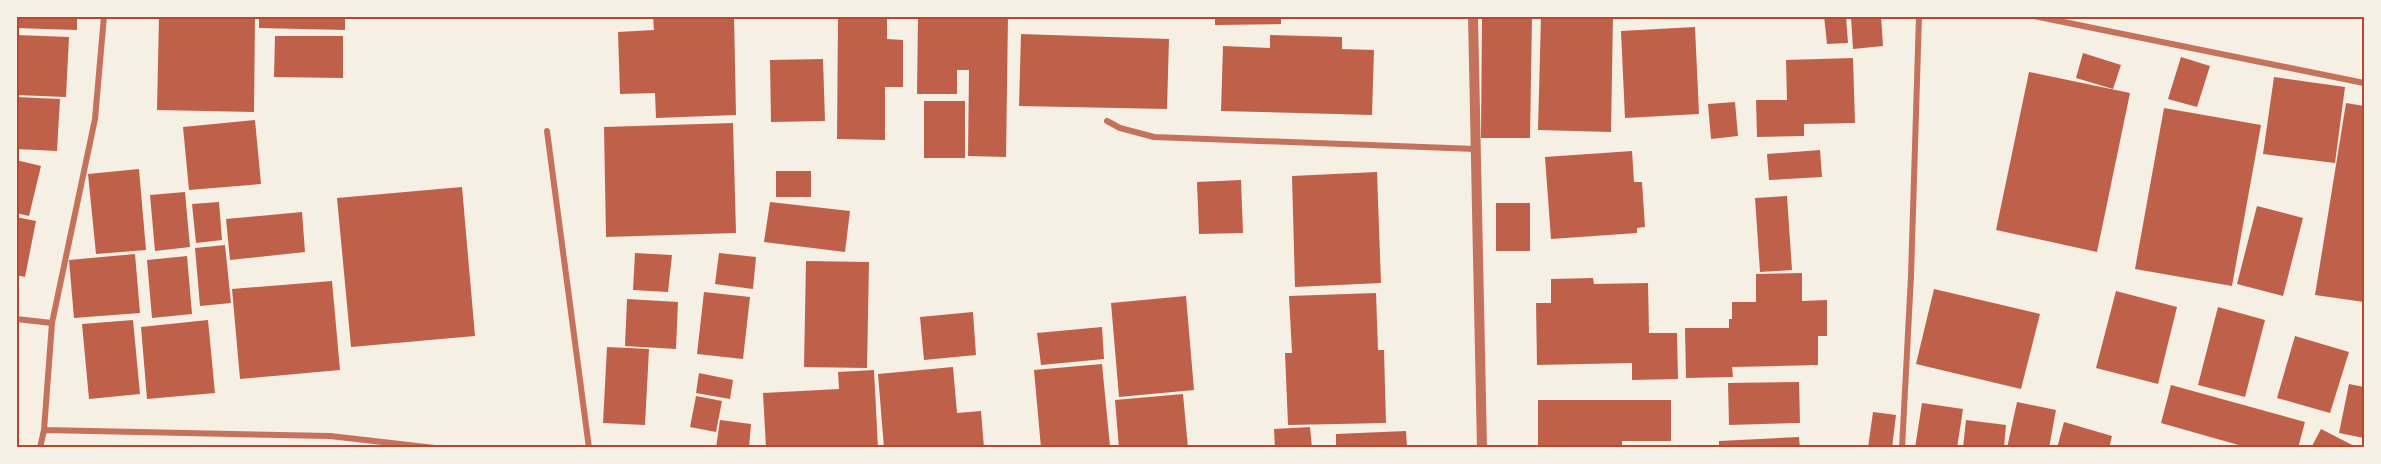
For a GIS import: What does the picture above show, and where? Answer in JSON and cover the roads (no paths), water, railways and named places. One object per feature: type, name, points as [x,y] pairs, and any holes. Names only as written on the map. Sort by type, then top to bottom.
[{"type":"street","points":[[40,447],[44,430],[52,323],[95,119],[105,16]]},
{"type":"street","points":[[1473,16],[1482,447]]},
{"type":"street","points":[[1902,447],[1911,276],[1919,16]]},
{"type":"street","points":[[2034,16],[2364,83]]},
{"type":"street","points":[[1107,121],[1120,128],[1154,137],[1476,149]]},
{"type":"street","points":[[547,131],[589,447]]},
{"type":"street","points":[[16,319],[52,323]]},
{"type":"street","points":[[44,430],[330,436],[435,447]]}]
